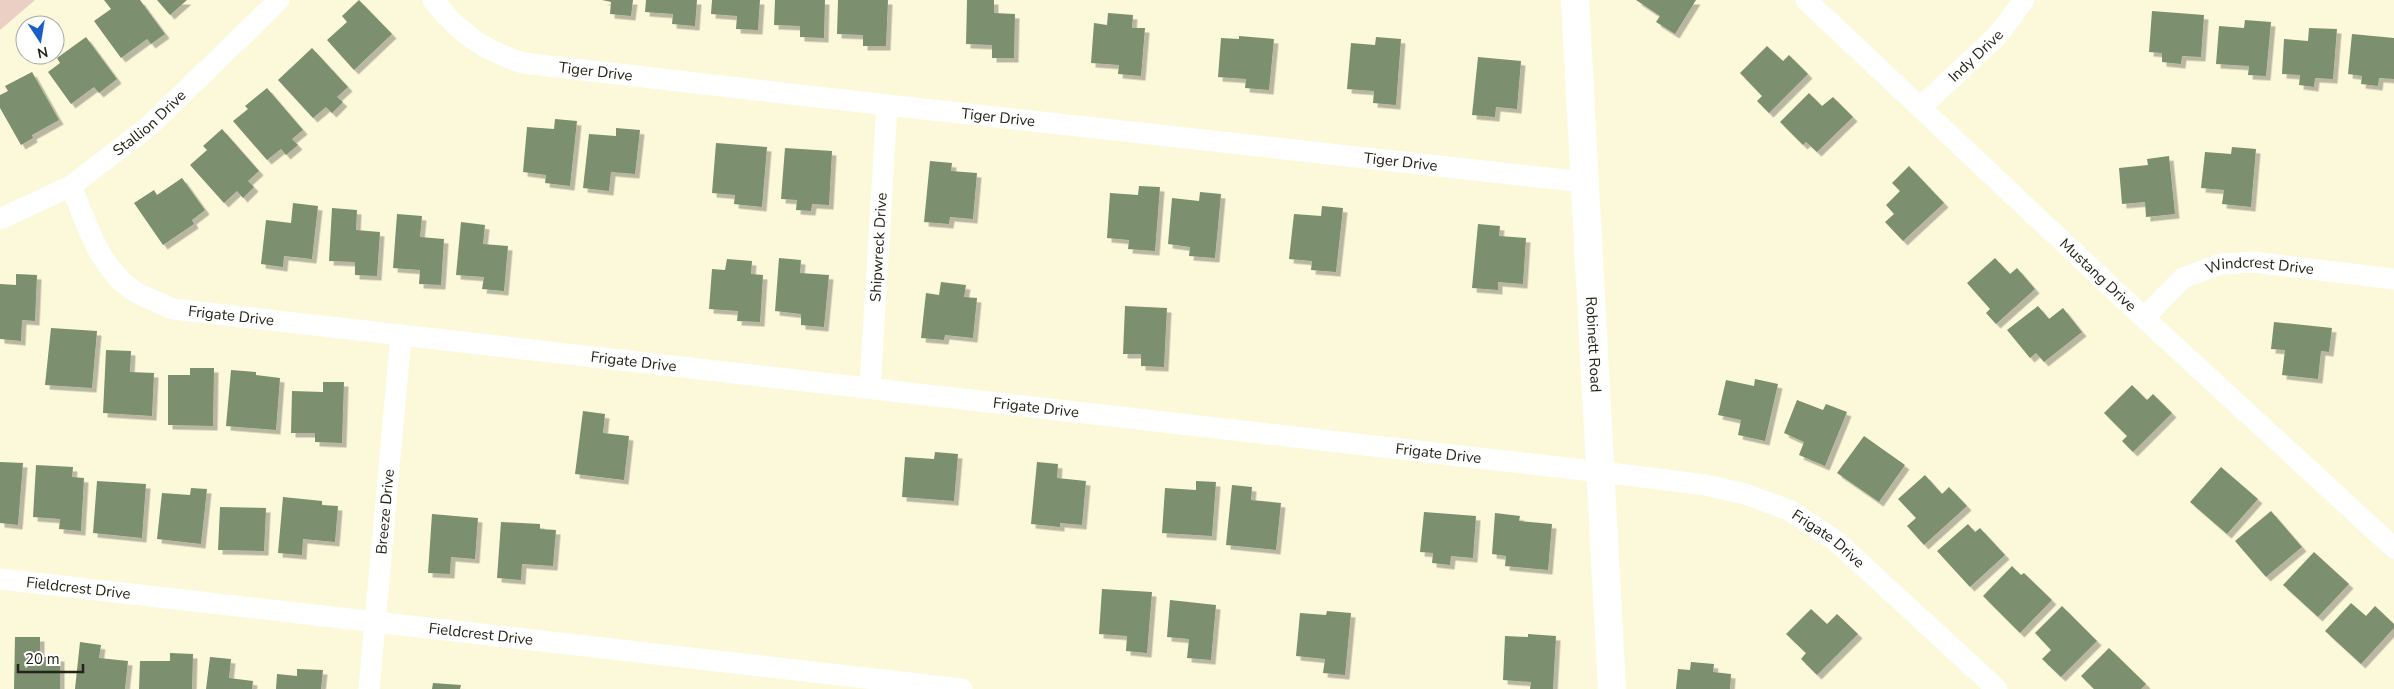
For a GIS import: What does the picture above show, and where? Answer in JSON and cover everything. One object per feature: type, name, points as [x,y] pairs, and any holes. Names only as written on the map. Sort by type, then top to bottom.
[{"type":"street","name":"Stallion Drive","points":[[0,219],[71,186],[148,127],[279,0]]},
{"type":"street","name":"Tiger Drive","points":[[433,0],[449,20],[475,42],[500,56],[523,63],[887,106],[1584,182]]},
{"type":"street","name":"Robinett Road","points":[[1575,0],[1602,472],[1612,689]]},
{"type":"street","name":"Mustang Drive","points":[[1806,0],[2144,318],[2394,548]]},
{"type":"street","name":"Indy Drive","points":[[1921,107],[1997,36],[2024,0]]},
{"type":"street","name":"Shipwreck Drive","points":[[870,388],[887,106]]},
{"type":"street","name":"Frigate Drive","points":[[71,186],[91,235],[111,268],[133,290],[173,309],[1602,472],[1706,486],[1746,494],[1789,510],[1836,541],[1997,689]]},
{"type":"street","name":"Windcrest Drive","points":[[2144,318],[2183,278],[2221,264],[2253,262],[2394,279]]},
{"type":"street","name":"Breeze Drive","points":[[369,689],[401,335]]},
{"type":"street","name":"Fieldcrest Drive","points":[[0,579],[962,689]]},
{"type":"shaded area","points":[[0,0],[35,0],[15,15],[15,17],[0,30]]},
{"type":"building","points":[[104,0],[140,0],[165,34],[151,44],[147,39],[121,58],[94,21],[111,9]]},
{"type":"building","points":[[157,0],[187,0],[170,15]]},
{"type":"building","points":[[359,0],[392,34],[354,70],[327,40],[347,22],[342,16]]},
{"type":"building","points":[[602,0],[633,0],[631,16],[610,14],[611,2]]},
{"type":"building","points":[[646,0],[697,0],[695,26],[672,24],[673,14],[645,12]]},
{"type":"building","points":[[712,0],[760,0],[758,30],[736,29],[737,16],[711,14]]},
{"type":"building","points":[[775,0],[825,0],[824,38],[800,37],[800,26],[774,25]]},
{"type":"building","points":[[838,0],[888,0],[886,46],[863,46],[863,35],[837,34]]},
{"type":"building","points":[[967,0],[994,0],[994,13],[1015,14],[1014,58],[992,58],[992,45],[966,44]]},
{"type":"building","points":[[1636,0],[1696,0],[1675,34],[1656,22],[1660,16]]},
{"type":"building","points":[[2152,11],[2204,15],[2201,57],[2182,56],[2181,64],[2162,62],[2162,53],[2149,52]]},
{"type":"building","points":[[1108,13],[1133,15],[1132,28],[1145,28],[1141,76],[1118,74],[1119,65],[1091,63],[1094,23],[1107,25]]},
{"type":"building","points":[[2245,20],[2271,22],[2266,76],[2248,75],[2249,66],[2216,64],[2219,26],[2244,28]]},
{"type":"building","points":[[2309,28],[2337,29],[2333,79],[2315,78],[2314,87],[2299,85],[2300,75],[2282,74],[2284,39],[2308,41]]},
{"type":"building","points":[[2352,34],[2394,38],[2394,79],[2379,78],[2378,86],[2361,84],[2362,76],[2348,74]]},
{"type":"building","points":[[1239,36],[1274,39],[1269,90],[1245,88],[1246,79],[1218,77],[1221,38],[1239,39]]},
{"type":"building","points":[[86,37],[117,79],[99,93],[94,87],[71,104],[48,72],[57,65],[65,65],[65,52]]},
{"type":"building","points":[[1376,37],[1401,39],[1396,105],[1373,103],[1374,91],[1347,89],[1351,43],[1375,45]]},
{"type":"building","points":[[1767,46],[1783,61],[1789,55],[1808,74],[1769,113],[1757,101],[1762,96],[1740,73]]},
{"type":"building","points":[[312,48],[348,87],[337,97],[343,102],[332,113],[326,107],[313,118],[278,80]]},
{"type":"building","points":[[1478,57],[1521,61],[1517,109],[1496,107],[1495,117],[1472,115]]},
{"type":"building","points":[[32,72],[59,120],[32,135],[33,138],[21,145],[0,108],[0,95],[8,91],[5,86]]},
{"type":"building","points":[[267,88],[303,130],[292,139],[298,145],[286,155],[281,149],[267,160],[233,121],[248,109],[245,106]]},
{"type":"building","points":[[1809,93],[1822,106],[1833,97],[1853,117],[1817,152],[1806,142],[1803,145],[1780,122]]},
{"type":"building","points":[[555,119],[577,121],[570,186],[545,183],[546,175],[523,172],[527,127],[554,129]]},
{"type":"building","points":[[616,128],[640,130],[635,174],[611,172],[609,191],[583,188],[589,134],[616,136]]},
{"type":"building","points":[[222,129],[259,171],[248,181],[254,187],[243,198],[237,191],[224,203],[190,165],[207,150],[203,146]]},
{"type":"building","points":[[716,143],[767,147],[762,207],[734,204],[735,195],[712,193]]},
{"type":"building","points":[[2232,147],[2256,149],[2251,207],[2222,204],[2224,190],[2201,188],[2205,152],[2231,154]]},
{"type":"building","points":[[785,148],[832,151],[829,205],[812,204],[811,211],[796,210],[797,200],[781,199]]},
{"type":"building","points":[[2169,156],[2175,214],[2146,217],[2145,202],[2122,204],[2119,168],[2148,165],[2147,159]]},
{"type":"building","points":[[930,161],[952,163],[951,171],[977,173],[973,219],[950,217],[949,224],[924,222]]},
{"type":"building","points":[[1909,166],[1944,203],[1903,241],[1885,222],[1894,214],[1886,205],[1900,191],[1892,183]]},
{"type":"building","points":[[182,178],[205,210],[192,220],[194,224],[163,245],[134,203],[154,190],[157,195]]},
{"type":"building","points":[[1139,186],[1160,187],[1155,251],[1128,249],[1129,240],[1107,238],[1110,193],[1138,195]]},
{"type":"building","points":[[1200,192],[1221,194],[1215,258],[1189,256],[1190,247],[1168,244],[1172,198],[1199,201]]},
{"type":"building","points":[[293,203],[318,206],[312,259],[284,256],[283,267],[261,264],[266,220],[291,223]]},
{"type":"building","points":[[1322,206],[1343,208],[1336,272],[1311,270],[1312,261],[1289,259],[1294,214],[1321,216]]},
{"type":"building","points":[[332,208],[357,210],[356,230],[380,232],[377,276],[355,275],[355,262],[329,261]]},
{"type":"building","points":[[397,214],[422,216],[420,237],[444,239],[441,285],[419,284],[420,270],[393,268]]},
{"type":"building","points":[[461,222],[485,225],[483,244],[508,246],[504,291],[482,289],[484,277],[456,275]]},
{"type":"building","points":[[1478,224],[1500,226],[1499,236],[1526,238],[1523,284],[1498,282],[1498,290],[1472,288]]},
{"type":"building","points":[[779,258],[801,260],[800,273],[829,275],[824,327],[801,325],[801,314],[775,311]]},
{"type":"building","points":[[1995,258],[2010,274],[2017,268],[2035,289],[1996,324],[1986,313],[1990,309],[1967,283]]},
{"type":"building","points":[[727,259],[752,261],[751,274],[763,275],[760,322],[737,321],[738,311],[709,309],[712,269],[725,270]]},
{"type":"building","points":[[16,274],[37,275],[35,321],[22,320],[21,341],[0,339],[0,284],[16,285]]},
{"type":"building","points":[[941,282],[966,285],[964,297],[977,298],[973,338],[945,335],[944,340],[921,338],[926,293],[939,295]]},
{"type":"building","points":[[1125,306],[1167,308],[1164,367],[1141,366],[1141,354],[1123,354]]},
{"type":"building","points":[[2038,306],[2049,319],[2063,308],[2082,332],[2044,362],[2036,353],[2030,358],[2007,330]]},
{"type":"building","points":[[2274,322],[2332,328],[2329,352],[2321,351],[2318,379],[2282,375],[2285,350],[2271,349]]},
{"type":"building","points":[[51,328],[97,331],[92,388],[45,385]]},
{"type":"building","points":[[106,350],[131,351],[130,372],[154,373],[152,416],[103,413]]},
{"type":"building","points":[[190,368],[214,368],[213,426],[168,425],[168,375],[190,375]]},
{"type":"building","points":[[231,370],[256,372],[256,375],[280,378],[276,430],[226,426]]},
{"type":"building","points":[[1755,379],[1778,384],[1765,441],[1738,435],[1741,420],[1718,415],[1726,380],[1754,386]]},
{"type":"building","points":[[323,382],[344,382],[342,443],[315,442],[315,433],[291,433],[292,391],[323,392]]},
{"type":"building","points":[[2132,385],[2147,400],[2153,394],[2172,413],[2133,452],[2122,441],[2127,436],[2104,413]]},
{"type":"building","points":[[1797,400],[1823,410],[1826,404],[1847,412],[1825,466],[1799,455],[1804,442],[1784,433]]},
{"type":"building","points":[[583,411],[605,414],[603,433],[629,436],[624,480],[575,474]]},
{"type":"building","points":[[1864,436],[1905,465],[1879,502],[1837,473]]},
{"type":"building","points":[[935,452],[958,454],[954,501],[902,497],[905,457],[934,459]]},
{"type":"building","points":[[0,462],[23,463],[18,525],[0,523]]},
{"type":"building","points":[[1037,462],[1058,464],[1057,478],[1086,481],[1082,525],[1060,523],[1060,527],[1031,524]]},
{"type":"building","points":[[36,465],[73,467],[72,477],[84,478],[81,531],[59,529],[60,519],[33,517]]},
{"type":"building","points":[[2221,467],[2258,499],[2227,534],[2190,502]]},
{"type":"building","points":[[1925,475],[1942,494],[1949,487],[1967,506],[1924,545],[1907,526],[1916,518],[1898,499]]},
{"type":"building","points":[[97,481],[146,484],[142,538],[93,533]]},
{"type":"building","points":[[1196,481],[1216,482],[1212,536],[1162,533],[1165,488],[1196,490]]},
{"type":"building","points":[[1232,485],[1252,487],[1251,500],[1281,503],[1276,550],[1226,545]]},
{"type":"building","points":[[191,488],[207,489],[201,544],[157,539],[162,493],[190,495]]},
{"type":"building","points":[[283,497],[322,501],[322,505],[338,506],[335,542],[303,539],[302,555],[278,553]]},
{"type":"building","points":[[220,507],[266,508],[264,551],[218,550]]},
{"type":"building","points":[[2271,511],[2302,547],[2266,577],[2235,541]]},
{"type":"building","points":[[1424,512],[1476,516],[1473,558],[1451,556],[1450,565],[1432,563],[1433,553],[1420,552]]},
{"type":"building","points":[[1495,513],[1520,516],[1519,521],[1552,524],[1548,570],[1505,566],[1506,556],[1492,554]]},
{"type":"building","points":[[432,514],[478,518],[475,559],[451,557],[450,574],[428,573]]},
{"type":"building","points":[[501,522],[540,524],[540,529],[556,530],[553,566],[522,564],[521,580],[497,578]]},
{"type":"building","points":[[1968,524],[1975,532],[1980,528],[2005,555],[1970,587],[1937,551]]},
{"type":"building","points":[[2314,552],[2349,584],[2318,617],[2283,585]]},
{"type":"building","points":[[2012,566],[2021,575],[2024,573],[2052,600],[2020,633],[1983,596]]},
{"type":"building","points":[[1102,589],[1152,592],[1147,653],[1126,651],[1127,636],[1099,634]]},
{"type":"building","points":[[1170,600],[1216,605],[1211,660],[1187,658],[1189,639],[1167,637]]},
{"type":"building","points":[[2351,603],[2366,616],[2375,606],[2394,624],[2394,628],[2361,664],[2325,631]]},
{"type":"building","points":[[2062,606],[2097,641],[2061,677],[2042,659],[2051,650],[2035,633]]},
{"type":"building","points":[[1811,609],[1827,624],[1837,614],[1858,634],[1817,675],[1801,659],[1806,653],[1786,634]]},
{"type":"building","points":[[1327,611],[1351,613],[1345,675],[1323,673],[1325,659],[1296,656],[1300,613],[1326,615]]},
{"type":"building","points":[[1528,634],[1556,636],[1553,689],[1530,689],[1531,682],[1503,680],[1505,636],[1528,637]]},
{"type":"building","points":[[15,637],[40,637],[40,657],[60,657],[60,689],[14,689]]},
{"type":"building","points":[[80,642],[101,645],[99,658],[128,661],[125,689],[75,689]]},
{"type":"building","points":[[2109,648],[2146,684],[2141,689],[2094,689],[2081,676]]},
{"type":"building","points":[[170,653],[193,654],[192,689],[139,689],[140,661],[170,661]]},
{"type":"building","points":[[210,657],[231,659],[229,678],[253,681],[252,689],[206,689]]},
{"type":"building","points":[[1691,662],[1714,664],[1713,672],[1731,674],[1730,689],[1676,689],[1678,669],[1690,670]]},
{"type":"building","points":[[297,669],[323,670],[321,689],[276,689],[277,674],[297,676]]},
{"type":"building","points":[[433,683],[461,685],[460,689],[432,689]]}]
